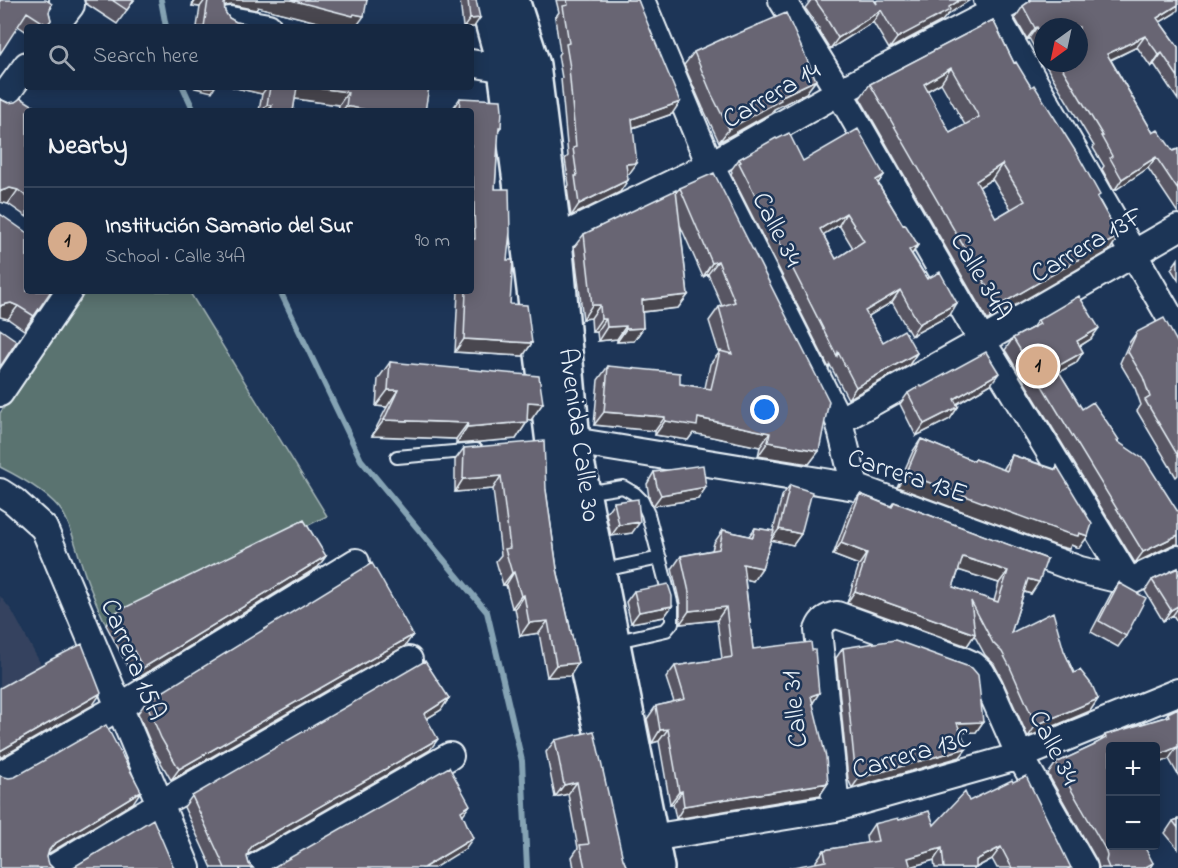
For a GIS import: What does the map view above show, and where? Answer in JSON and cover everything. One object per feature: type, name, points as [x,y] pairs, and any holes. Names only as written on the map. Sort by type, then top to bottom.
[{"type":"main road","name":"Avenida Calle 30","points":[[486,0],[519,67],[555,240],[556,500],[567,579],[632,868]]},
{"type":"main road","name":"Avenida Calle 30","points":[[512,0],[519,67],[530,249],[556,443],[583,493],[654,853]]},
{"type":"street","name":"Calle 34","points":[[641,0],[710,165],[839,421],[855,487]]},
{"type":"street","name":"Calle 34A","points":[[782,0],[839,92],[982,341],[1129,582]]},
{"type":"street","points":[[56,24],[67,2]]},
{"type":"street","points":[[999,4],[1133,254],[1178,331]]},
{"type":"street","name":"Carrera 14","points":[[555,240],[710,165],[999,4]]},
{"type":"street","points":[[230,20],[252,24]]},
{"type":"street","points":[[474,63],[519,67]]},
{"type":"street","points":[[24,68],[3,93],[31,106]]},
{"type":"street","name":"Carrera 13F","points":[[839,421],[1178,228]]},
{"type":"street","points":[[0,393],[19,345],[66,294]]},
{"type":"street","name":"Carrera 13E","points":[[556,443],[855,487],[1080,570],[1129,582]]},
{"type":"street","name":"Carrera 15A","points":[[0,492],[14,501],[44,528],[187,868]]},
{"type":"street","points":[[1129,582],[1178,559]]},
{"type":"street","points":[[0,775],[119,707],[356,562]]},
{"type":"street","name":"Calle 34","points":[[837,615],[962,660],[974,665],[981,672],[1020,756],[1084,868]]},
{"type":"street","name":"Calle 31","points":[[836,808],[818,630],[821,623],[828,617],[837,615]]},
{"type":"street","points":[[54,868],[409,660]]},
{"type":"street","name":"Carrera 13C","points":[[654,853],[836,808],[1020,756],[1178,692]]},
{"type":"street","points":[[254,868],[450,756]]},
{"type":"lane","points":[[397,457],[486,449]]},
{"type":"lane","points":[[583,493],[623,487],[642,501],[648,514],[672,606],[672,623],[666,630],[612,642]]},
{"type":"lane","points":[[598,572],[660,558]]},
{"type":"shaded area","points":[[0,596],[12,611],[44,670],[0,695]]},
{"type":"green space","points":[[84,294],[191,294],[327,516],[106,625],[63,513],[43,492],[0,467],[0,413]]},
{"type":"building","points":[[0,0],[46,0],[52,4],[49,12],[51,20],[48,24],[27,12],[0,54]]},
{"type":"building","points":[[112,0],[134,0],[127,10]]},
{"type":"building","points":[[208,0],[226,0],[225,12],[229,18],[247,24],[204,24]]},
{"type":"building","points":[[291,0],[367,0],[364,16],[354,14],[353,16]]},
{"type":"building","points":[[468,0],[476,0],[480,18],[470,19]]},
{"type":"building","points":[[567,0],[638,0],[680,102],[632,119],[637,163],[626,164],[628,180],[579,204],[573,148],[576,147],[570,68],[566,44],[569,43],[563,6],[568,5]]},
{"type":"building","points":[[815,0],[874,0],[877,4],[878,0],[960,0],[949,7],[950,10],[897,38],[881,10],[838,38]]},
{"type":"building","points":[[1032,0],[1178,0],[1178,5],[1157,18],[1178,47],[1178,77],[1162,53],[1159,55],[1145,36],[1107,54],[1153,133],[1158,130],[1173,151],[1178,149],[1178,190],[1156,157],[1122,179],[1110,158],[1112,156],[1101,136],[1103,136],[1064,72],[1088,72],[1088,18],[1034,18],[1034,26],[1023,6]]},
{"type":"building","points":[[786,13],[816,80],[780,97],[781,100],[729,129],[694,52]]},
{"type":"building","points":[[993,20],[1014,63],[1016,62],[1031,87],[1034,85],[1076,152],[1100,195],[1097,197],[1119,236],[998,306],[870,84]],"holes":[[[951,68],[979,117],[950,133],[924,84]],[[1002,164],[1025,201],[996,218],[976,181]]]},
{"type":"building","points":[[270,90],[296,90],[294,108],[272,108],[272,105],[267,105]]},
{"type":"building","points":[[333,90],[428,90],[426,108],[346,106],[348,92]]},
{"type":"building","points":[[21,98],[37,108],[24,108],[24,195],[10,188],[0,191],[0,99],[8,103]]},
{"type":"building","points":[[460,98],[501,100],[501,127],[499,127],[495,189],[509,189],[510,232],[507,260],[513,260],[510,304],[527,305],[532,343],[464,339],[466,294],[474,294],[474,108],[459,108]]},
{"type":"building","points":[[858,129],[884,175],[876,180],[918,245],[909,250],[927,279],[940,272],[957,303],[919,324],[900,290],[865,311],[883,342],[904,330],[917,353],[856,387],[838,352],[837,356],[739,159],[789,133],[803,161]],"holes":[[[846,213],[864,241],[836,259],[820,229]]]},
{"type":"building","points":[[714,173],[829,401],[819,451],[768,442],[770,433],[698,418],[697,426],[665,421],[665,417],[604,412],[608,366],[680,373],[680,384],[711,389],[720,351],[732,354],[719,307],[735,302],[718,261],[712,263],[680,188]]},
{"type":"building","points":[[676,190],[688,295],[642,300],[643,328],[607,327],[606,319],[601,319],[600,305],[592,305],[584,234]]},
{"type":"building","points":[[0,214],[24,231],[24,294],[49,294],[34,316],[11,303],[0,307]]},
{"type":"building","points":[[1079,296],[1099,328],[1077,341],[1083,352],[1056,367],[1082,409],[1093,402],[1119,440],[1117,441],[1145,460],[1178,512],[1178,535],[1143,552],[1013,338],[1040,324],[1038,320]]},
{"type":"building","points":[[1164,318],[1178,344],[1178,456],[1145,400],[1150,397],[1143,377],[1128,352],[1137,332]]},
{"type":"building","points":[[0,329],[17,341],[0,367]]},
{"type":"building","points":[[986,352],[999,373],[954,399],[958,407],[924,424],[908,393]]},
{"type":"building","points":[[390,362],[539,376],[543,403],[528,402],[527,422],[467,427],[468,423],[384,420],[398,390],[388,390]]},
{"type":"building","points":[[921,439],[974,461],[975,459],[1007,471],[1012,455],[1056,470],[1057,466],[1092,524],[1088,536],[1066,533],[906,474]]},
{"type":"building","points":[[544,441],[546,490],[557,569],[578,663],[556,665],[548,621],[529,623],[524,595],[521,596],[505,549],[510,548],[501,476],[463,479],[464,448]]},
{"type":"building","points":[[703,465],[706,487],[661,495],[654,472]]},
{"type":"building","points":[[790,485],[812,492],[801,534],[779,529]]},
{"type":"building","points":[[860,494],[892,507],[894,502],[1047,559],[1039,582],[1028,579],[1011,633],[1053,612],[1064,651],[1074,673],[1080,670],[1092,685],[1098,699],[1036,725],[1010,667],[1002,652],[993,643],[971,601],[975,634],[855,591],[867,553],[841,543]],"holes":[[[963,557],[1008,571],[998,602],[953,587]]]},
{"type":"building","points":[[638,499],[640,522],[619,525],[614,502]]},
{"type":"building","points":[[304,520],[326,556],[143,668],[114,613]]},
{"type":"building","points":[[755,528],[774,531],[762,568],[743,564],[753,649],[811,642],[812,650],[815,650],[819,693],[811,696],[826,757],[828,783],[684,806],[682,791],[679,792],[668,729],[660,730],[656,706],[685,699],[675,666],[732,657],[726,607],[689,611],[689,592],[681,556],[719,549],[723,530],[753,537]]},
{"type":"building","points":[[372,563],[413,635],[179,769],[161,738],[146,702]]},
{"type":"building","points":[[1178,568],[1178,606],[1171,610],[1152,580]]},
{"type":"building","points":[[1119,583],[1146,598],[1126,636],[1099,621]]},
{"type":"building","points":[[668,584],[672,606],[639,612],[634,591]]},
{"type":"building","points":[[895,640],[972,668],[978,675],[983,722],[957,723],[967,748],[859,778],[855,769],[843,648]]},
{"type":"building","points":[[82,644],[101,693],[0,751],[0,688]]},
{"type":"building","points":[[425,661],[449,698],[424,714],[438,739],[254,844],[247,857],[253,868],[225,868],[192,796]]},
{"type":"building","points":[[1178,708],[1178,749],[1177,747],[1161,754],[1160,742],[1106,742],[1106,850],[1146,850],[1153,863],[1144,868],[1109,868],[1105,849],[1056,763],[1095,745],[1106,738],[1105,735],[1169,716],[1168,713]]},
{"type":"building","points":[[106,725],[141,791],[54,844],[47,857],[53,868],[0,868],[0,776],[15,777]]},
{"type":"building","points":[[594,731],[627,868],[585,868],[580,845],[589,844],[577,782],[564,785],[555,740]]},
{"type":"building","points":[[449,767],[470,805],[461,811],[473,838],[423,868],[272,868]]},
{"type":"building","points":[[1026,776],[1071,868],[1012,868],[1001,847],[976,860],[976,868],[944,868],[942,848],[908,858],[911,868],[788,868],[826,861],[824,850],[878,841],[874,824],[898,818],[899,820],[929,811],[934,825],[965,792],[969,801],[1012,780],[1013,782]]},
{"type":"building","points":[[153,819],[174,868],[72,868]]},
{"type":"waterway","points":[[161,0],[165,24]]},
{"type":"waterway","points":[[184,90],[193,108]]},
{"type":"waterway","points":[[281,294],[361,460],[487,612],[522,761],[527,868]]},
{"type":"place","name":"Institución Samario del Sur","points":[[1038,366]]}]
